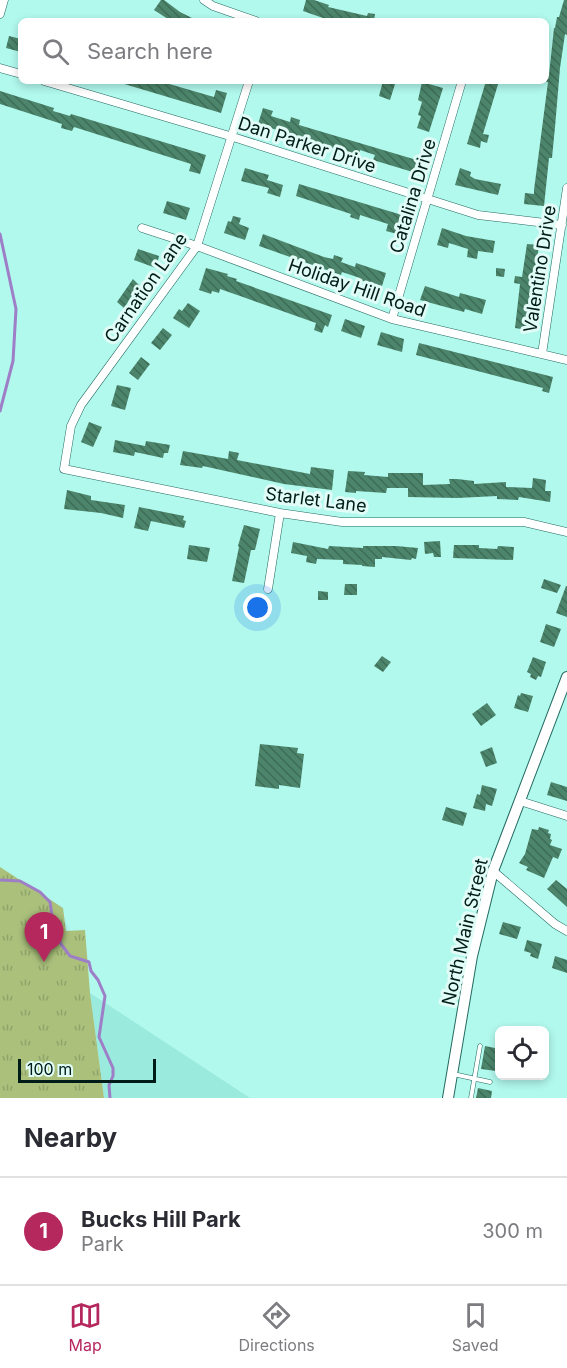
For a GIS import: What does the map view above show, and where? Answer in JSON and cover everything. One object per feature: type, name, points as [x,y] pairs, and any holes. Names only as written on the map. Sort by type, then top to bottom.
[{"type":"main road","name":"North Main Street","points":[[448,1098],[472,956],[493,871],[567,677]]},
{"type":"street","points":[[0,14],[4,0]]},
{"type":"street","points":[[204,0],[213,6],[247,18]]},
{"type":"street","points":[[0,68],[18,73]]},
{"type":"street","name":"Dan Parker Drive","points":[[54,84],[233,137],[478,215],[562,225]]},
{"type":"street","name":"Carnation Lane","points":[[64,469],[71,426],[81,405],[197,246],[248,84]]},
{"type":"street","name":"Catalina Drive","points":[[392,319],[461,84]]},
{"type":"street","name":"Valentino Drive","points":[[542,354],[567,188]]},
{"type":"street","name":"Holiday Hill Road","points":[[142,228],[197,246],[392,319],[567,360]]},
{"type":"street","name":"Starlet Lane","points":[[64,469],[280,513],[342,522],[524,522],[567,532]]},
{"type":"street","points":[[268,589],[280,513]]},
{"type":"street","points":[[520,801],[567,816]]},
{"type":"street","points":[[493,871],[555,924],[567,931]]},
{"type":"lane","points":[[471,1098],[480,1046]]},
{"type":"lane","points":[[452,1074],[490,1082]]},
{"type":"shaded area","points":[[90,993],[250,1098],[104,1098]]},
{"type":"green space","points":[[0,867],[63,908],[66,931],[85,930],[90,993],[104,1098],[0,1098]]},
{"type":"building","points":[[161,0],[164,0],[192,18],[166,18],[154,10]]},
{"type":"building","points":[[306,0],[314,0],[329,5],[328,7],[367,16],[368,13],[375,14],[374,18],[323,18],[303,11]]},
{"type":"building","points":[[564,0],[567,0],[567,35],[565,34],[560,68],[552,158],[549,158],[544,206],[524,204],[525,193],[534,194],[554,28],[557,17],[559,17]]},
{"type":"building","points":[[9,36],[18,38],[18,51],[6,48]]},
{"type":"building","points":[[124,84],[169,84],[214,97],[216,90],[227,93],[221,113]]},
{"type":"building","points":[[382,84],[395,84],[390,100],[379,96]]},
{"type":"building","points":[[422,84],[443,88],[429,132],[417,128],[422,102],[418,100]]},
{"type":"building","points":[[485,84],[498,84],[483,134],[489,135],[487,143],[481,141],[480,148],[467,144]]},
{"type":"building","points":[[0,91],[54,108],[53,111],[70,116],[71,114],[206,155],[200,174],[189,171],[191,164],[74,127],[72,131],[61,128],[62,124],[0,104]]},
{"type":"building","points":[[263,108],[273,111],[271,116],[290,122],[291,117],[300,120],[299,125],[420,161],[416,173],[373,160],[375,155],[360,150],[359,156],[258,124]]},
{"type":"building","points":[[245,168],[269,175],[267,180],[283,185],[280,197],[267,193],[269,188],[241,181]]},
{"type":"building","points":[[460,168],[471,172],[470,176],[475,179],[501,184],[498,195],[455,185]]},
{"type":"building","points":[[299,184],[402,215],[397,234],[386,231],[388,224],[360,215],[359,220],[350,217],[351,214],[296,196]]},
{"type":"building","points":[[167,201],[190,208],[186,220],[163,213]]},
{"type":"building","points":[[233,216],[241,218],[239,224],[249,228],[245,240],[224,233],[228,221],[231,222]]},
{"type":"building","points":[[442,228],[466,236],[495,241],[493,253],[478,251],[477,259],[467,257],[468,249],[449,243],[448,248],[437,245]]},
{"type":"building","points":[[263,234],[324,257],[333,259],[334,255],[343,258],[341,262],[355,267],[356,263],[386,273],[382,286],[359,280],[360,278],[342,272],[341,275],[259,246]]},
{"type":"building","points":[[527,244],[539,245],[536,267],[534,266],[527,330],[515,328],[520,284],[514,283],[515,276],[522,277]]},
{"type":"building","points":[[138,249],[159,256],[156,268],[134,260]]},
{"type":"building","points":[[206,268],[228,274],[227,276],[237,279],[236,281],[332,315],[328,327],[325,325],[322,333],[314,330],[316,323],[243,297],[220,289],[219,293],[212,291],[211,294],[199,290]]},
{"type":"building","points":[[496,268],[505,269],[504,277],[496,276]]},
{"type":"building","points":[[133,279],[142,288],[136,296],[133,294],[124,308],[117,302]]},
{"type":"building","points":[[425,286],[459,297],[460,293],[486,300],[482,314],[465,309],[464,312],[420,300]]},
{"type":"building","points":[[188,303],[200,311],[189,328],[173,318],[179,309],[182,311]]},
{"type":"building","points":[[345,319],[365,326],[361,338],[341,331]]},
{"type":"building","points":[[163,328],[172,335],[160,350],[151,343]]},
{"type":"building","points":[[381,332],[404,339],[402,352],[377,345]]},
{"type":"building","points":[[419,343],[553,377],[549,393],[542,391],[543,388],[416,355]]},
{"type":"building","points":[[141,357],[150,364],[138,380],[129,373]]},
{"type":"building","points":[[117,385],[131,388],[125,410],[111,406]]},
{"type":"building","points":[[89,422],[102,427],[93,447],[81,442]]},
{"type":"building","points":[[115,440],[145,446],[146,441],[170,445],[168,453],[164,453],[163,458],[135,452],[134,456],[113,452]]},
{"type":"building","points":[[183,451],[228,459],[229,451],[239,453],[237,460],[310,474],[311,467],[334,470],[332,490],[284,484],[203,466],[202,468],[180,465]]},
{"type":"building","points":[[348,471],[388,477],[388,473],[423,473],[423,485],[450,484],[449,479],[457,479],[474,481],[474,484],[506,482],[506,487],[532,488],[533,478],[546,480],[545,491],[551,491],[550,502],[519,497],[518,500],[497,499],[497,496],[408,497],[408,488],[387,488],[386,493],[345,492]]},
{"type":"building","points":[[67,490],[91,496],[91,500],[125,505],[123,518],[64,509]]},
{"type":"building","points":[[139,507],[184,516],[183,520],[186,521],[184,528],[151,521],[148,531],[134,528]]},
{"type":"building","points":[[244,525],[260,529],[255,550],[251,550],[244,583],[232,581]]},
{"type":"building","points":[[440,541],[441,557],[434,557],[433,553],[425,554],[424,542]]},
{"type":"building","points":[[293,542],[328,549],[329,546],[418,548],[416,559],[382,557],[382,559],[375,559],[375,567],[343,564],[343,560],[317,559],[316,564],[306,562],[307,556],[291,553]]},
{"type":"building","points":[[189,545],[210,548],[207,562],[187,559]]},
{"type":"building","points":[[454,545],[479,545],[479,548],[497,549],[498,546],[514,547],[513,560],[453,558]]},
{"type":"building","points":[[544,579],[561,585],[557,593],[541,588]]},
{"type":"building","points":[[345,584],[357,584],[357,595],[344,595]]},
{"type":"building","points":[[567,586],[567,617],[556,613]]},
{"type":"building","points":[[318,591],[328,592],[328,600],[318,600]]},
{"type":"building","points":[[546,624],[561,629],[554,647],[540,642]]},
{"type":"building","points":[[382,656],[391,662],[383,672],[374,666]]},
{"type":"building","points":[[533,657],[546,662],[541,677],[538,676],[536,680],[527,672]]},
{"type":"building","points":[[521,693],[533,696],[528,712],[514,708],[518,695],[520,696]]},
{"type":"building","points":[[487,703],[496,715],[481,726],[472,714]]},
{"type":"building","points":[[260,744],[298,748],[297,753],[304,754],[300,788],[279,785],[279,789],[255,786]]},
{"type":"building","points":[[492,747],[497,763],[486,767],[480,752]]},
{"type":"building","points":[[551,782],[567,787],[567,801],[547,795]]},
{"type":"building","points":[[482,785],[497,789],[492,806],[486,804],[485,811],[473,808]]},
{"type":"building","points":[[446,807],[467,813],[463,826],[442,820]]},
{"type":"building","points":[[539,827],[549,830],[548,833],[551,834],[550,839],[552,840],[550,845],[562,849],[558,859],[553,857],[544,878],[526,870],[528,867],[519,863],[525,854],[532,829],[538,830]]},
{"type":"building","points":[[556,880],[567,889],[567,907],[547,889]]},
{"type":"building","points":[[503,922],[521,927],[517,939],[499,934]]},
{"type":"building","points":[[527,940],[542,944],[538,959],[524,951]]},
{"type":"building","points":[[555,956],[567,960],[567,973],[552,968]]},
{"type":"building","points":[[485,1046],[495,1048],[495,1071],[481,1069]]},
{"type":"building","points":[[478,1088],[492,1091],[491,1098],[476,1098]]},
{"type":"waterway","points":[[0,234],[16,309],[13,361],[0,411]]},
{"type":"waterway","points":[[0,880],[20,881],[40,892],[50,902],[53,923],[61,944],[70,956],[89,962],[91,971],[105,996],[99,1037],[113,1068],[113,1076],[109,1085],[110,1098]]},
{"type":"place","name":"Bucks Hill Park","points":[[44,962]]}]
